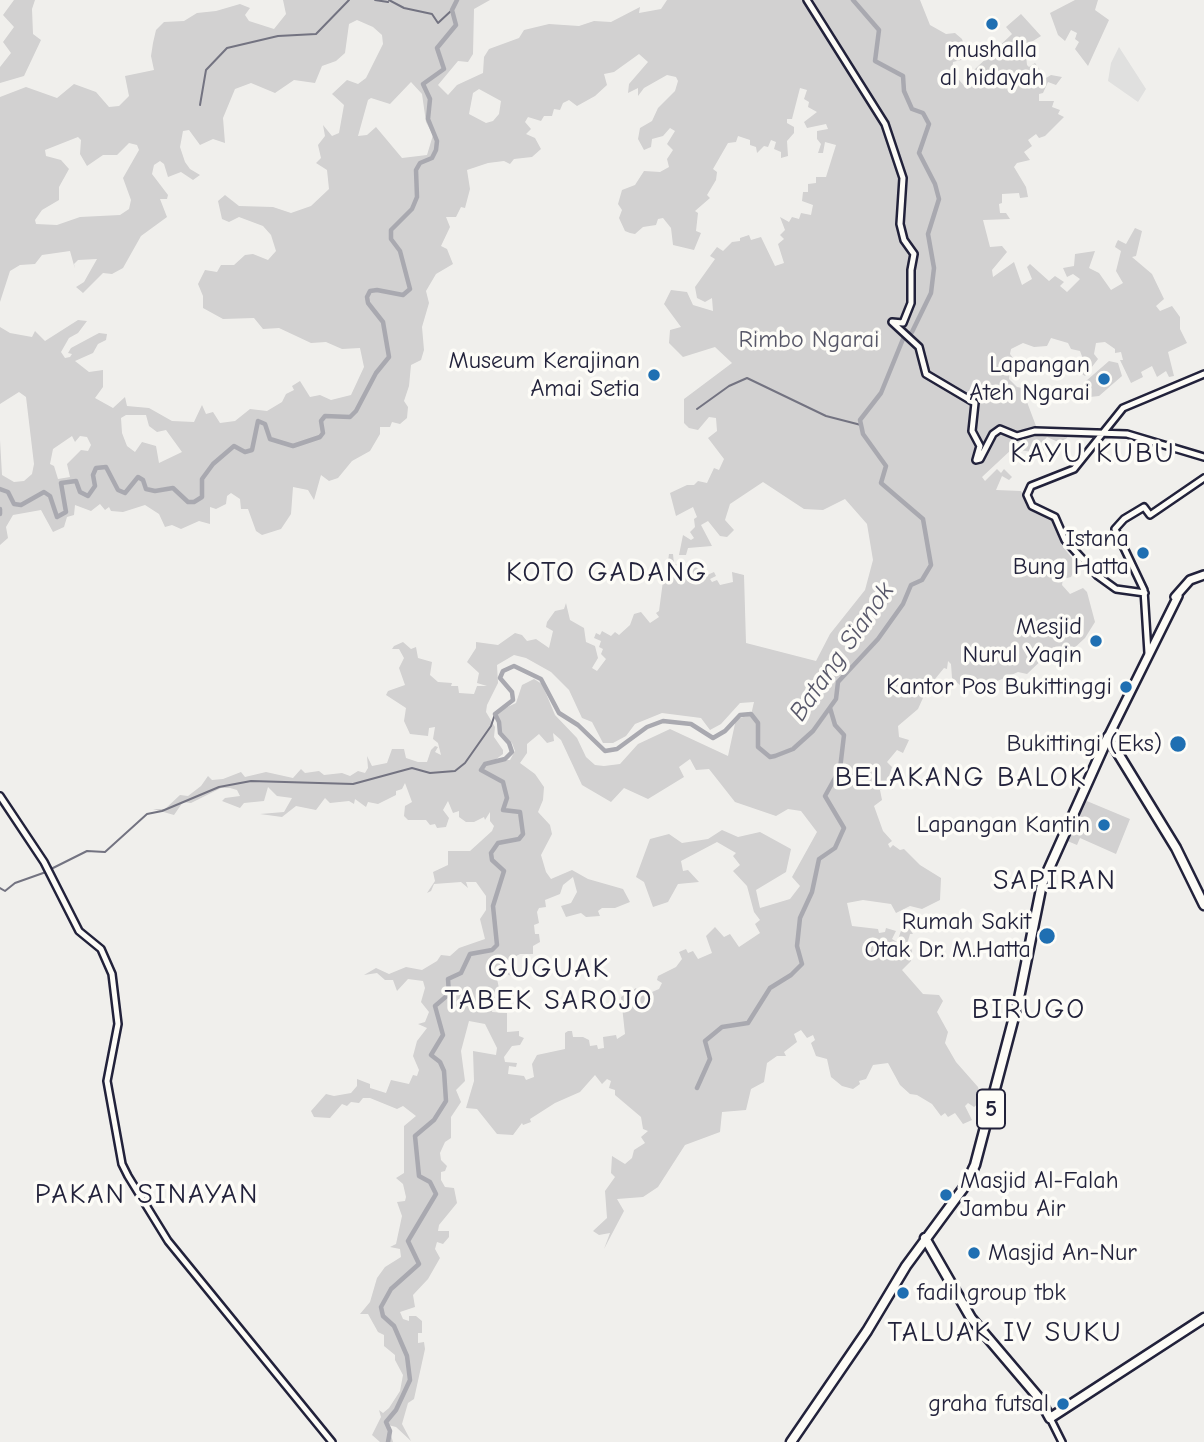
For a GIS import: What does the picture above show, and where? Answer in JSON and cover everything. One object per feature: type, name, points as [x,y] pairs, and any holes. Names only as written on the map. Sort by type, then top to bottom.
[{"type":"highway","points":[[1108,737],[1176,848],[1204,905]]},
{"type":"highway","name":"5","points":[[791,1442],[867,1331],[925,1238],[965,1186],[979,1153],[1019,998],[1042,884],[1108,737]]},
{"type":"highway","points":[[925,1238],[971,1318],[1039,1398],[1051,1419],[1204,1320]]},
{"type":"main road","points":[[807,0],[885,124],[903,178],[900,224],[904,240],[914,254],[910,308],[903,323],[892,321],[919,347],[926,374],[975,403],[972,428],[979,446],[976,460],[993,434],[1000,429],[1017,436],[1035,431],[1102,431],[1166,443],[1204,457]]},
{"type":"main road","points":[[1142,593],[1116,589],[1098,576],[1065,540],[1055,517],[1032,506],[1027,500],[1031,486],[1074,469],[1123,408],[1204,374]]},
{"type":"main road","points":[[1148,653],[1142,593],[1115,529],[1124,519],[1144,507],[1150,515],[1204,478]]},
{"type":"main road","points":[[1108,737],[1178,596],[1193,578],[1204,575]]},
{"type":"main road","points":[[0,796],[44,862],[79,931],[101,949],[112,974],[118,1024],[107,1081],[122,1164],[128,1176],[168,1241],[332,1442]]},
{"type":"main road","points":[[1051,1419],[1062,1442]]},
{"type":"shaded area","points":[[1119,47],[1146,89],[1138,102],[1108,81],[1111,63]]},
{"type":"green space","points":[[14,0],[35,0],[32,9],[33,34],[41,40],[24,76],[0,83],[0,67],[11,53],[3,42],[14,27],[3,15]]},
{"type":"green space","name":"Rimbo Ngarai","points":[[283,0],[490,0],[474,9],[473,54],[468,62],[458,61],[438,85],[448,95],[457,85],[483,73],[484,57],[489,49],[519,38],[524,30],[549,24],[579,26],[594,21],[611,22],[640,7],[639,13],[661,9],[667,0],[920,0],[930,25],[946,34],[955,33],[962,39],[966,51],[961,60],[953,62],[952,72],[967,89],[979,76],[974,70],[1012,34],[1006,27],[1021,14],[1041,36],[1025,46],[1027,65],[1029,67],[1035,63],[1046,78],[1051,75],[1062,77],[1056,85],[1048,82],[1043,93],[1039,94],[1039,101],[1054,101],[1052,107],[1060,110],[1058,114],[1064,117],[1045,136],[1039,138],[1036,134],[1028,140],[1032,146],[1024,152],[1030,160],[1017,163],[1014,167],[1026,187],[1028,197],[1020,198],[1019,193],[1002,194],[1000,213],[1006,213],[1010,219],[983,220],[990,247],[1002,246],[1007,252],[992,270],[993,277],[1014,262],[1022,285],[1032,279],[1027,267],[1030,264],[1049,281],[1055,276],[1064,282],[1060,286],[1067,292],[1080,279],[1073,274],[1067,277],[1063,268],[1074,266],[1075,254],[1095,251],[1089,268],[1099,273],[1111,290],[1123,283],[1116,271],[1121,251],[1115,247],[1116,244],[1118,240],[1126,244],[1135,228],[1142,231],[1136,256],[1132,257],[1152,274],[1164,299],[1156,306],[1160,311],[1172,306],[1180,317],[1180,329],[1187,343],[1168,352],[1174,376],[1169,377],[1166,371],[1157,377],[1152,366],[1141,372],[1143,377],[1131,383],[1120,360],[1123,360],[1121,352],[1115,353],[1115,349],[1105,342],[1096,343],[1094,354],[1098,359],[1085,376],[1082,374],[1088,360],[1083,359],[1080,351],[1071,349],[1068,343],[1051,338],[1047,346],[1034,347],[1023,343],[1011,349],[1010,354],[1017,363],[1010,371],[1009,379],[1017,387],[1027,389],[1024,394],[1036,426],[1041,431],[1061,432],[1067,428],[1072,431],[1066,439],[1058,442],[1047,437],[1043,442],[1048,446],[1041,453],[1038,449],[1033,452],[1012,449],[982,477],[985,481],[997,469],[1001,473],[1004,469],[1012,477],[1009,480],[1002,476],[996,490],[1021,491],[1030,507],[1054,515],[1065,541],[1061,543],[1077,564],[1071,577],[1063,579],[1062,585],[1070,594],[1083,588],[1087,592],[1095,622],[1085,638],[1070,652],[1054,647],[1049,649],[1050,652],[1027,674],[1018,672],[995,682],[961,686],[952,678],[951,664],[948,661],[947,669],[944,668],[927,689],[918,709],[898,726],[899,737],[909,740],[903,753],[897,750],[887,762],[892,767],[888,779],[895,783],[892,790],[891,786],[880,790],[882,800],[874,806],[883,831],[892,841],[888,844],[890,848],[893,845],[900,850],[904,849],[920,865],[941,878],[940,900],[922,909],[910,906],[896,913],[891,904],[863,900],[847,903],[852,926],[878,929],[879,933],[885,932],[886,928],[896,931],[892,939],[897,942],[902,928],[909,928],[913,934],[910,934],[908,941],[912,951],[911,961],[902,970],[923,994],[939,995],[943,1001],[937,1012],[948,1032],[945,1043],[956,1062],[978,1087],[981,1101],[974,1107],[968,1103],[965,1106],[972,1120],[963,1124],[955,1113],[948,1117],[945,1113],[941,1116],[932,1104],[910,1094],[900,1085],[888,1063],[873,1065],[866,1079],[859,1081],[860,1084],[853,1089],[842,1086],[831,1077],[827,1059],[816,1056],[811,1043],[815,1040],[813,1035],[807,1038],[801,1030],[794,1034],[797,1042],[784,1052],[786,1056],[777,1056],[767,1063],[764,1082],[751,1089],[746,1110],[722,1112],[720,1132],[685,1145],[658,1187],[643,1197],[617,1199],[624,1211],[604,1249],[610,1233],[599,1235],[593,1231],[607,1218],[605,1191],[615,1177],[611,1173],[612,1156],[625,1164],[632,1158],[634,1150],[645,1143],[641,1137],[648,1131],[643,1129],[641,1117],[615,1095],[615,1090],[609,1088],[611,1081],[607,1079],[602,1084],[595,1075],[580,1092],[555,1103],[530,1119],[531,1122],[522,1123],[513,1135],[497,1134],[477,1109],[466,1108],[474,1081],[473,1051],[496,1055],[497,1048],[485,1024],[469,1021],[461,1051],[465,1081],[456,1090],[461,1102],[451,1117],[451,1138],[445,1142],[440,1153],[441,1160],[447,1166],[445,1171],[441,1172],[441,1180],[445,1187],[454,1188],[457,1203],[439,1225],[438,1231],[449,1231],[449,1237],[443,1244],[437,1242],[435,1249],[440,1258],[428,1279],[413,1295],[415,1307],[400,1312],[403,1319],[409,1321],[409,1316],[416,1316],[422,1321],[422,1333],[418,1333],[418,1343],[424,1342],[425,1349],[414,1399],[408,1403],[402,1424],[411,1441],[396,1427],[388,1425],[393,1442],[380,1442],[372,1435],[381,1417],[379,1410],[383,1413],[389,1408],[400,1391],[403,1375],[395,1355],[384,1346],[384,1335],[378,1332],[368,1314],[360,1314],[370,1302],[377,1278],[385,1267],[401,1257],[400,1249],[390,1247],[396,1244],[402,1216],[397,1202],[405,1201],[406,1197],[403,1184],[396,1178],[404,1173],[404,1126],[416,1116],[403,1106],[397,1109],[370,1098],[363,1098],[359,1103],[351,1102],[347,1106],[342,1104],[330,1118],[314,1117],[311,1111],[326,1094],[334,1096],[351,1093],[357,1086],[357,1079],[370,1084],[370,1088],[386,1093],[391,1080],[409,1084],[413,1075],[417,1076],[419,1070],[413,1056],[417,1041],[427,1028],[418,1024],[425,1022],[429,1012],[421,1002],[425,988],[423,981],[408,979],[397,991],[393,980],[385,980],[377,973],[364,975],[376,968],[389,974],[406,967],[422,970],[437,961],[441,955],[450,956],[459,948],[485,939],[480,919],[486,910],[486,896],[476,882],[466,882],[468,888],[461,882],[434,884],[427,893],[435,881],[433,872],[448,865],[448,851],[470,851],[492,831],[494,826],[490,821],[490,812],[485,820],[484,817],[474,822],[466,822],[459,817],[459,811],[453,813],[448,801],[443,810],[449,818],[446,827],[437,828],[426,820],[408,820],[404,816],[405,806],[412,802],[405,783],[402,789],[396,791],[396,795],[378,804],[368,802],[366,807],[355,799],[354,804],[349,801],[330,803],[325,798],[316,810],[296,806],[282,817],[260,814],[284,812],[292,798],[277,796],[268,787],[264,801],[244,803],[240,808],[222,801],[240,796],[237,790],[221,788],[191,803],[183,802],[174,815],[153,809],[165,809],[180,795],[188,796],[201,786],[208,776],[212,780],[241,772],[245,777],[266,772],[293,778],[301,769],[305,773],[319,771],[324,775],[342,773],[350,776],[358,771],[365,773],[368,768],[367,756],[372,766],[387,763],[392,749],[404,749],[406,758],[427,762],[435,746],[438,747],[435,752],[441,755],[438,743],[433,739],[435,727],[429,728],[428,736],[410,734],[404,721],[406,708],[386,695],[388,691],[405,685],[399,668],[404,658],[399,649],[392,649],[394,646],[403,642],[411,649],[416,647],[418,658],[432,662],[430,675],[438,682],[458,686],[459,693],[474,694],[477,686],[487,686],[477,683],[479,673],[467,662],[476,648],[476,642],[498,645],[515,633],[522,635],[527,641],[536,639],[549,648],[553,631],[546,627],[547,622],[555,611],[564,609],[566,603],[570,620],[584,628],[586,642],[595,646],[598,658],[592,668],[597,671],[606,659],[601,654],[603,649],[599,647],[601,641],[594,638],[596,633],[600,635],[602,631],[611,636],[615,632],[619,635],[630,625],[634,614],[641,612],[650,623],[659,617],[656,613],[659,611],[663,581],[659,580],[661,574],[666,575],[669,554],[673,554],[674,564],[694,565],[705,576],[714,572],[716,576],[710,579],[712,582],[717,580],[720,585],[733,582],[732,572],[744,575],[746,643],[816,661],[830,634],[865,590],[873,560],[867,524],[845,499],[823,510],[804,509],[763,482],[730,504],[725,520],[734,530],[727,537],[720,536],[708,521],[701,525],[712,546],[688,548],[686,555],[679,555],[683,535],[691,540],[694,538],[690,532],[695,527],[694,519],[697,517],[693,507],[676,516],[670,493],[687,485],[694,485],[698,481],[707,483],[714,468],[719,470],[724,459],[708,438],[717,431],[716,418],[709,417],[698,430],[689,428],[684,423],[684,399],[732,363],[715,347],[683,357],[669,343],[670,330],[681,327],[664,304],[671,290],[687,292],[693,305],[713,311],[712,298],[705,302],[697,298],[695,287],[715,259],[710,256],[717,247],[723,251],[732,242],[740,241],[740,238],[749,235],[751,240],[761,237],[775,266],[784,263],[778,244],[784,239],[780,235],[785,230],[780,217],[789,222],[792,217],[799,219],[801,213],[811,215],[813,205],[802,201],[803,192],[808,192],[808,184],[816,183],[816,177],[826,177],[836,145],[825,142],[823,153],[818,153],[821,144],[817,139],[817,131],[828,129],[826,124],[807,128],[804,122],[817,112],[808,107],[809,102],[804,99],[807,90],[800,88],[792,119],[787,119],[787,123],[794,127],[794,133],[787,141],[788,156],[781,158],[781,152],[774,149],[776,142],[771,140],[768,147],[764,146],[757,153],[756,147],[750,145],[750,140],[738,136],[736,142],[728,143],[713,169],[717,172],[716,180],[707,195],[710,198],[695,211],[698,213],[696,231],[701,233],[694,250],[673,245],[671,228],[663,218],[658,219],[656,225],[643,227],[635,234],[625,231],[619,218],[622,210],[618,204],[622,190],[635,185],[644,171],[660,172],[669,167],[667,159],[673,150],[667,144],[675,131],[670,128],[663,136],[652,139],[651,147],[644,150],[638,139],[640,128],[652,121],[658,108],[675,91],[678,81],[676,77],[667,75],[644,88],[638,96],[638,88],[628,93],[629,84],[648,62],[639,54],[614,72],[604,74],[607,85],[595,96],[577,106],[569,100],[563,103],[560,110],[554,109],[552,116],[544,116],[541,121],[528,117],[525,122],[531,129],[526,134],[535,138],[541,149],[532,157],[514,159],[510,164],[504,161],[488,163],[467,170],[470,189],[465,208],[461,207],[456,217],[446,217],[450,227],[441,246],[447,249],[453,264],[436,274],[426,291],[429,303],[422,327],[424,350],[421,360],[411,365],[404,401],[408,407],[407,418],[400,424],[392,422],[390,427],[380,427],[380,434],[370,451],[352,461],[338,478],[329,481],[321,475],[314,500],[308,490],[293,487],[291,514],[281,529],[262,535],[256,531],[248,509],[241,509],[240,499],[231,493],[227,496],[226,504],[216,509],[210,507],[210,524],[199,521],[181,529],[172,525],[165,527],[159,514],[145,505],[123,512],[111,511],[109,507],[105,510],[100,504],[91,511],[75,505],[74,515],[67,517],[64,527],[53,532],[41,510],[13,515],[6,527],[8,538],[0,545],[0,440],[2,475],[14,482],[24,481],[32,474],[34,464],[26,397],[19,392],[0,404],[0,327],[10,333],[32,337],[35,331],[45,341],[78,320],[87,321],[78,333],[69,338],[61,352],[65,358],[70,357],[72,354],[68,353],[71,348],[99,333],[107,334],[106,340],[98,344],[93,353],[75,361],[89,372],[103,370],[103,387],[95,398],[113,408],[125,397],[127,406],[149,408],[172,421],[194,422],[202,405],[206,414],[213,412],[220,423],[235,421],[250,409],[267,411],[282,402],[286,394],[294,390],[292,386],[300,381],[310,397],[320,395],[331,400],[351,395],[364,367],[360,348],[342,349],[326,342],[311,343],[279,328],[263,329],[254,318],[223,319],[203,308],[203,296],[198,284],[205,270],[217,272],[221,265],[234,265],[245,255],[253,254],[268,260],[276,251],[271,235],[263,226],[239,217],[229,222],[222,219],[218,201],[225,195],[239,206],[273,207],[291,213],[311,206],[329,189],[327,170],[316,163],[321,158],[318,145],[325,136],[323,125],[332,136],[339,133],[344,105],[332,94],[347,80],[358,84],[366,78],[383,44],[382,35],[373,27],[357,20],[349,24],[345,53],[336,61],[322,66],[315,83],[294,80],[275,93],[251,83],[235,89],[223,118],[225,143],[213,139],[200,145],[189,130],[183,131],[180,147],[185,162],[200,175],[193,180],[181,172],[168,177],[164,164],[160,161],[154,165],[152,174],[168,195],[167,199],[160,199],[167,217],[141,236],[123,268],[112,274],[103,273],[83,293],[76,287],[84,282],[97,259],[78,260],[74,264],[75,269],[70,251],[42,255],[35,264],[20,265],[10,271],[0,302],[0,97],[26,87],[57,98],[74,84],[96,92],[109,107],[119,106],[129,96],[125,76],[154,70],[151,56],[153,43],[156,30],[164,22],[184,21],[197,13],[240,4],[250,8],[245,15],[249,21],[274,29],[286,14]],"holes":[[[411,82],[422,94],[426,122],[433,135],[427,155],[402,158],[376,127],[367,135],[358,136],[368,100],[371,98],[390,104]],[[479,89],[501,101],[499,114],[493,121],[486,123],[469,114],[473,93]],[[78,137],[81,140],[80,154],[87,166],[103,155],[117,155],[129,143],[137,145],[139,150],[123,178],[131,200],[129,209],[120,215],[80,217],[57,225],[36,224],[35,220],[42,210],[59,200],[59,187],[69,169],[61,160],[46,156],[45,150]],[[126,415],[146,415],[149,426],[157,432],[166,430],[182,452],[159,463],[156,446],[142,442],[135,452],[127,446],[122,433],[121,418]],[[72,436],[75,442],[80,436],[87,437],[91,445],[88,451],[81,450],[67,464],[70,477],[58,479],[54,466],[50,464],[53,449]],[[514,655],[526,658],[551,672],[569,690],[582,718],[592,722],[603,743],[613,743],[626,736],[635,724],[662,713],[701,718],[710,730],[721,724],[740,703],[754,702],[751,715],[736,719],[728,756],[670,729],[638,744],[620,764],[604,766],[595,765],[586,757],[577,738],[555,715],[542,684],[534,679],[522,685],[516,703],[497,712],[501,731],[512,743],[515,751],[510,760],[495,760],[503,754],[503,750],[494,737],[495,727],[486,712],[498,683],[497,665]],[[553,733],[561,740],[582,785],[611,802],[624,788],[648,799],[684,777],[679,767],[690,759],[696,770],[709,769],[735,802],[776,816],[788,809],[801,811],[817,832],[792,877],[800,886],[790,899],[760,908],[756,890],[786,872],[791,849],[760,832],[738,837],[722,830],[708,839],[682,843],[669,834],[650,839],[636,877],[644,882],[653,907],[668,902],[678,884],[699,882],[688,870],[683,871],[681,861],[717,842],[736,853],[733,856],[740,865],[733,871],[747,886],[754,912],[760,920],[755,924],[760,933],[739,947],[730,934],[724,937],[715,927],[706,936],[712,953],[698,959],[693,951],[688,953],[686,949],[679,952],[682,959],[676,967],[658,976],[657,980],[662,983],[659,989],[652,992],[645,988],[638,991],[636,988],[621,997],[625,1034],[617,1039],[616,1035],[603,1037],[604,1048],[598,1049],[597,1045],[590,1046],[589,1040],[573,1037],[572,1031],[568,1031],[565,1033],[565,1049],[537,1055],[532,1064],[534,1077],[526,1080],[524,1076],[508,1074],[509,1066],[516,1067],[517,1063],[505,1062],[504,1057],[512,1046],[520,1045],[524,1038],[519,1036],[519,1031],[507,1032],[507,1013],[492,1012],[493,1005],[498,1004],[498,1000],[511,999],[511,995],[499,988],[497,979],[501,972],[514,977],[516,969],[509,969],[507,961],[520,954],[533,954],[533,946],[540,942],[534,925],[539,923],[539,908],[546,907],[545,900],[560,894],[563,885],[573,877],[577,892],[571,903],[561,906],[566,917],[581,913],[586,917],[600,916],[598,911],[602,908],[615,908],[630,902],[623,889],[588,879],[572,870],[551,879],[546,872],[541,855],[552,834],[550,825],[538,812],[544,787],[535,774],[520,763],[527,753],[527,744],[539,734],[547,743],[554,741]]]},
{"type":"green space","points":[[1075,0],[1098,0],[1095,10],[1109,20],[1088,66],[1075,49],[1079,42],[1075,39],[1077,33],[1071,30],[1065,41],[1058,35],[1050,13]]},
{"type":"green space","name":"Lapangan Ateh Ngarai","points":[[1109,361],[1118,363],[1122,376],[1099,396],[1090,397],[1084,390],[1086,381]]},
{"type":"green space","points":[[1082,799],[1130,819],[1116,854],[1080,838],[1077,845],[1065,840]]},
{"type":"waterway","points":[[200,105],[206,70],[227,48],[278,36],[316,34],[349,0]]},
{"type":"waterway","points":[[375,0],[388,2]]},
{"type":"waterway","points":[[389,0],[404,8],[432,14],[438,23],[452,10]]},
{"type":"waterway","points":[[0,489],[8,492],[14,504],[21,505],[44,492],[50,496],[57,517],[66,512],[61,483],[76,481],[80,492],[88,496],[95,486],[93,475],[96,468],[106,467],[118,490],[125,493],[138,477],[143,480],[146,489],[155,491],[173,488],[188,502],[194,502],[202,497],[202,479],[213,464],[234,446],[245,452],[252,450],[258,421],[265,424],[270,439],[293,446],[320,437],[323,433],[321,421],[325,416],[350,417],[356,411],[376,373],[389,357],[383,322],[368,303],[367,297],[370,291],[403,295],[410,289],[400,251],[391,239],[391,230],[412,209],[417,197],[416,170],[420,163],[432,158],[436,150],[437,141],[428,119],[430,99],[423,84],[444,69],[437,48],[456,25],[452,10],[457,0]]},
{"type":"waterway","name":"Batang Sianok","points":[[388,1442],[390,1431],[386,1422],[396,1410],[410,1380],[407,1356],[394,1326],[383,1316],[381,1307],[391,1289],[419,1264],[408,1241],[436,1194],[430,1182],[419,1176],[415,1136],[434,1120],[446,1101],[444,1071],[440,1062],[431,1055],[443,1035],[435,1006],[449,994],[448,979],[461,973],[470,954],[492,950],[497,945],[493,906],[504,871],[492,860],[491,853],[498,843],[519,839],[523,834],[520,812],[503,810],[507,798],[503,782],[481,770],[485,764],[505,759],[512,752],[509,743],[500,733],[495,714],[513,700],[512,692],[500,678],[503,671],[514,666],[541,679],[559,713],[578,725],[605,751],[617,749],[647,727],[663,721],[691,724],[713,738],[725,731],[740,715],[751,714],[758,723],[758,747],[770,757],[775,756],[793,749],[813,731],[836,699],[838,682],[878,639],[903,604],[911,585],[922,580],[931,565],[923,519],[881,483],[886,466],[863,434],[860,420],[881,393],[903,339],[912,332],[931,293],[934,268],[928,234],[939,199],[935,184],[919,153],[929,124],[923,113],[912,109],[904,91],[903,76],[875,61],[879,30],[853,0]]},
{"type":"waterway","points":[[697,409],[729,386],[747,378],[826,416],[861,425]]},
{"type":"waterway","points":[[0,509],[0,514]]},
{"type":"waterway","points":[[697,1088],[710,1059],[705,1041],[722,1027],[748,1023],[770,988],[791,975],[802,964],[797,946],[800,918],[812,892],[819,859],[835,848],[844,828],[825,796],[840,769],[844,735],[835,725],[830,708]]},
{"type":"waterway","points":[[51,869],[87,851],[105,852],[147,814],[162,811],[219,787],[251,781],[353,784],[412,768],[430,773],[455,771],[465,763],[491,726],[495,714]]},
{"type":"waterway","points":[[0,888],[5,891],[15,883],[46,872]]},
{"type":"place","name":"mushalla al hidayah","points":[[992,24]]},
{"type":"place","name":"Museum Kerajinan Amai Setia","points":[[654,375]]},
{"type":"place","name":"Lapangan Ateh Ngarai","points":[[1104,379]]},
{"type":"place","name":"Istana Bung Hatta","points":[[1143,553]]},
{"type":"place","name":"Mesjid Nurul Yaqin","points":[[1096,641]]},
{"type":"place","name":"Kantor Pos Bukittinggi","points":[[1126,687]]},
{"type":"place","name":"Bukittingi (Eks)","points":[[1178,744]]},
{"type":"place","name":"Lapangan Kantin","points":[[1104,825]]},
{"type":"place","name":"Rumah Sakit Otak Dr. M.Hatta","points":[[1047,936]]},
{"type":"place","name":"Masjid Al-Falah Jambu Air","points":[[946,1195]]},
{"type":"place","name":"Masjid An-Nur","points":[[974,1253]]},
{"type":"place","name":"fadil group tbk","points":[[903,1293]]},
{"type":"place","name":"graha futsal","points":[[1063,1404]]},
{"type":"district","name":"KAYU KUBU","points":[[1093,454]]},
{"type":"district","name":"KOTO GADANG","points":[[607,573]]},
{"type":"district","name":"BELAKANG BALOK","points":[[961,778]]},
{"type":"district","name":"SAPIRAN","points":[[1055,881]]},
{"type":"district","name":"GUGUAK TABEK SAROJO","points":[[549,985]]},
{"type":"district","name":"BIRUGO","points":[[1029,1010]]},
{"type":"district","name":"PAKAN SINAYAN","points":[[147,1195]]},
{"type":"district","name":"TALUAK IV SUKU","points":[[1005,1333]]}]
